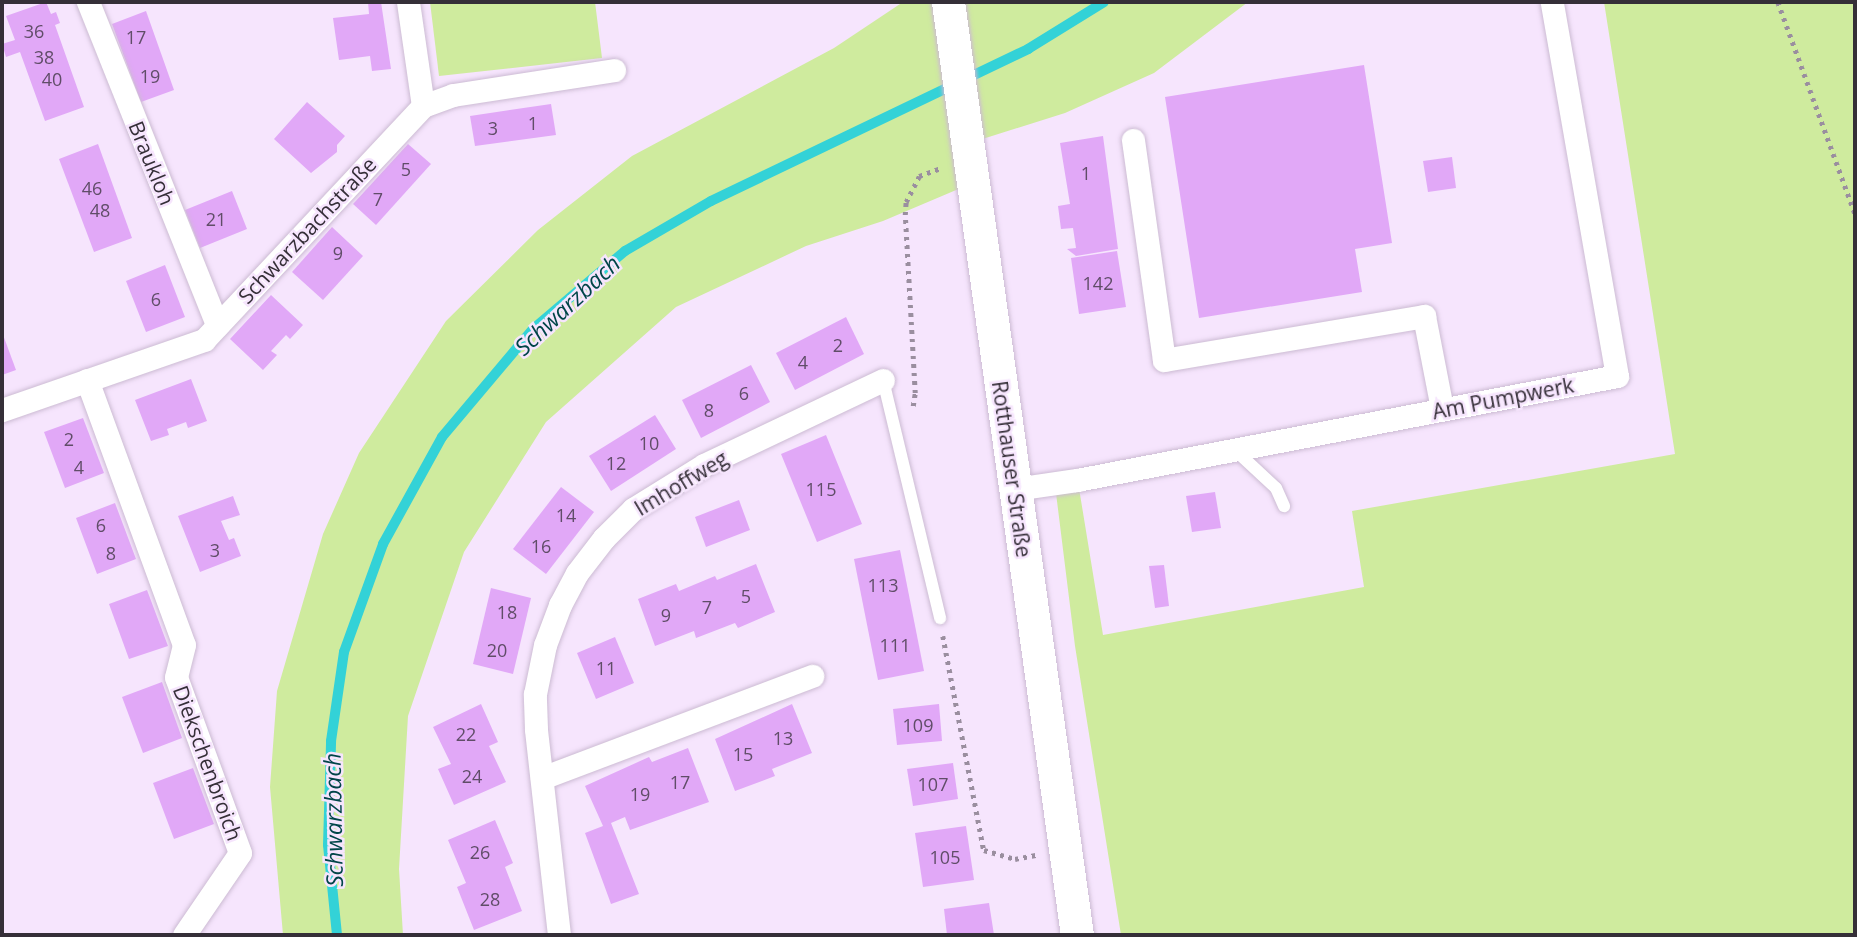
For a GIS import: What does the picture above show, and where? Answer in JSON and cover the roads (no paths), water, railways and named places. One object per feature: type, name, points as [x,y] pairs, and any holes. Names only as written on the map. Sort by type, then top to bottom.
[{"type":"main road","name":"Rotthauser Straße","points":[[950,17],[1063,851],[1077,935]]},
{"type":"street","name":"Braukloh","points":[[88,2],[218,325]]},
{"type":"street","points":[[408,2],[423,106]]},
{"type":"street","name":"Am Pumpwerk","points":[[1016,489],[1617,376],[1552,2]]},
{"type":"street","name":"Schwarzbachstraße","points":[[2,410],[204,340],[423,106],[453,95],[614,70]]},
{"type":"street","points":[[1133,140],[1164,360],[1424,316],[1442,409]]},
{"type":"street","name":"Diekschenbroich","points":[[87,380],[184,645],[176,677],[240,853],[184,935]]},
{"type":"street","name":"Imhoffweg","points":[[559,935],[536,729],[535,694],[545,645],[560,605],[577,573],[604,538],[633,509],[704,465],[883,380]]},
{"type":"street","points":[[542,778],[812,676]]},
{"type":"lane","points":[[883,380],[897,428],[940,618]]},
{"type":"lane","points":[[1234,449],[1276,488],[1283,506]]},
{"type":"waterway","name":"Schwarzbach","points":[[337,935],[328,845],[331,741],[344,652],[383,544],[442,437],[533,329],[625,251],[711,201],[1028,49],[1104,2]]}]
